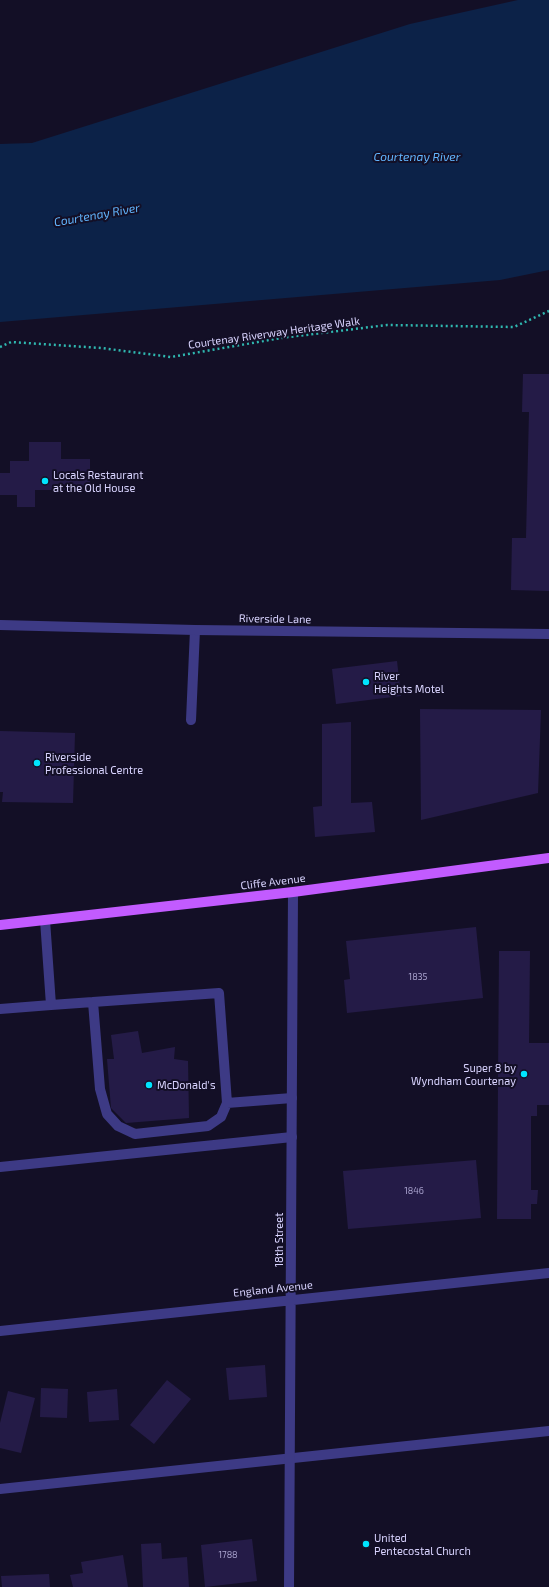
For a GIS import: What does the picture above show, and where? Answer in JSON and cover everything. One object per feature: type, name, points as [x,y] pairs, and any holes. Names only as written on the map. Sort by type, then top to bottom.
[{"type":"main road","name":"Cliffe Avenue","points":[[0,925],[293,892],[549,858]]},
{"type":"street","name":"Riverside Lane","points":[[0,625],[195,630],[549,634]]},
{"type":"street","points":[[191,720],[195,630]]},
{"type":"street","name":"18th Street","points":[[289,1587],[293,892]]},
{"type":"street","points":[[44,920],[51,1005]]},
{"type":"street","points":[[0,1009],[51,1005],[93,1002],[219,993],[227,1103],[221,1117],[208,1126],[135,1134],[118,1126],[107,1114],[100,1089],[93,1002]]},
{"type":"street","points":[[227,1103],[292,1098]]},
{"type":"street","points":[[0,1167],[292,1137]]},
{"type":"street","name":"England Avenue","points":[[0,1331],[291,1299],[549,1273]]},
{"type":"street","points":[[0,1489],[549,1431]]},
{"type":"path","name":"Courtenay Riverway Heritage Walk","points":[[0,347],[11,342],[100,348],[171,356],[281,338],[387,325],[514,327],[549,312]]},
{"type":"water","name":"Courtenay River","points":[[518,0],[549,0],[549,270],[500,280],[0,322],[0,144],[32,143],[410,24]]},
{"type":"building","points":[[523,374],[549,374],[549,591],[511,590],[512,538],[526,538],[529,412],[522,412]]},
{"type":"building","name":"Locals Restaurant at the Old House","points":[[29,442],[61,442],[61,459],[90,459],[90,490],[35,490],[35,507],[17,507],[17,495],[0,495],[0,473],[10,473],[10,461],[29,461]]},
{"type":"building","name":"River Heights Motel","points":[[397,661],[401,696],[336,704],[332,669]]},
{"type":"building","points":[[420,709],[541,710],[538,793],[421,820]]},
{"type":"building","points":[[351,722],[351,803],[372,802],[375,832],[315,837],[313,807],[322,806],[322,724]]},
{"type":"building","name":"Riverside Professional Centre","points":[[0,731],[75,733],[73,803],[2,802],[3,792],[0,792]]},
{"type":"building","points":[[476,927],[483,998],[347,1013],[344,980],[350,979],[346,941]]},
{"type":"building","name":"Super 8 by Wyndham Courtenay","points":[[499,951],[530,951],[529,1043],[549,1043],[549,1105],[537,1105],[537,1116],[531,1116],[531,1190],[538,1190],[537,1204],[531,1204],[531,1219],[497,1219]]},
{"type":"building","name":"McDonald's","points":[[138,1031],[142,1053],[175,1047],[174,1059],[188,1061],[189,1118],[126,1123],[111,1108],[107,1059],[114,1059],[111,1035]]},
{"type":"building","points":[[476,1160],[481,1218],[348,1229],[343,1171]]},
{"type":"building","points":[[265,1365],[267,1397],[229,1400],[226,1368]]},
{"type":"building","points":[[167,1380],[191,1399],[154,1444],[130,1425]]},
{"type":"building","points":[[41,1388],[68,1389],[67,1418],[40,1417]]},
{"type":"building","points":[[117,1389],[119,1420],[89,1422],[87,1392]]},
{"type":"building","points":[[8,1391],[35,1398],[21,1453],[0,1448],[0,1423]]},
{"type":"building","points":[[252,1539],[257,1581],[205,1587],[201,1545]]},
{"type":"building","points":[[161,1543],[162,1559],[187,1557],[189,1587],[143,1587],[141,1544]]},
{"type":"building","points":[[123,1555],[128,1587],[73,1587],[70,1575],[83,1573],[81,1562]]},
{"type":"building","points":[[49,1574],[50,1587],[2,1587],[1,1576]]},
{"type":"place","name":"Locals Restaurant at the Old House","points":[[45,481]]},
{"type":"place","name":"River Heights Motel","points":[[366,682]]},
{"type":"place","name":"Riverside Professional Centre","points":[[37,763]]},
{"type":"place","name":"Super 8 by Wyndham Courtenay","points":[[524,1074]]},
{"type":"place","name":"McDonald's","points":[[149,1085]]},
{"type":"place","name":"United Pentecostal Church","points":[[366,1544]]}]
